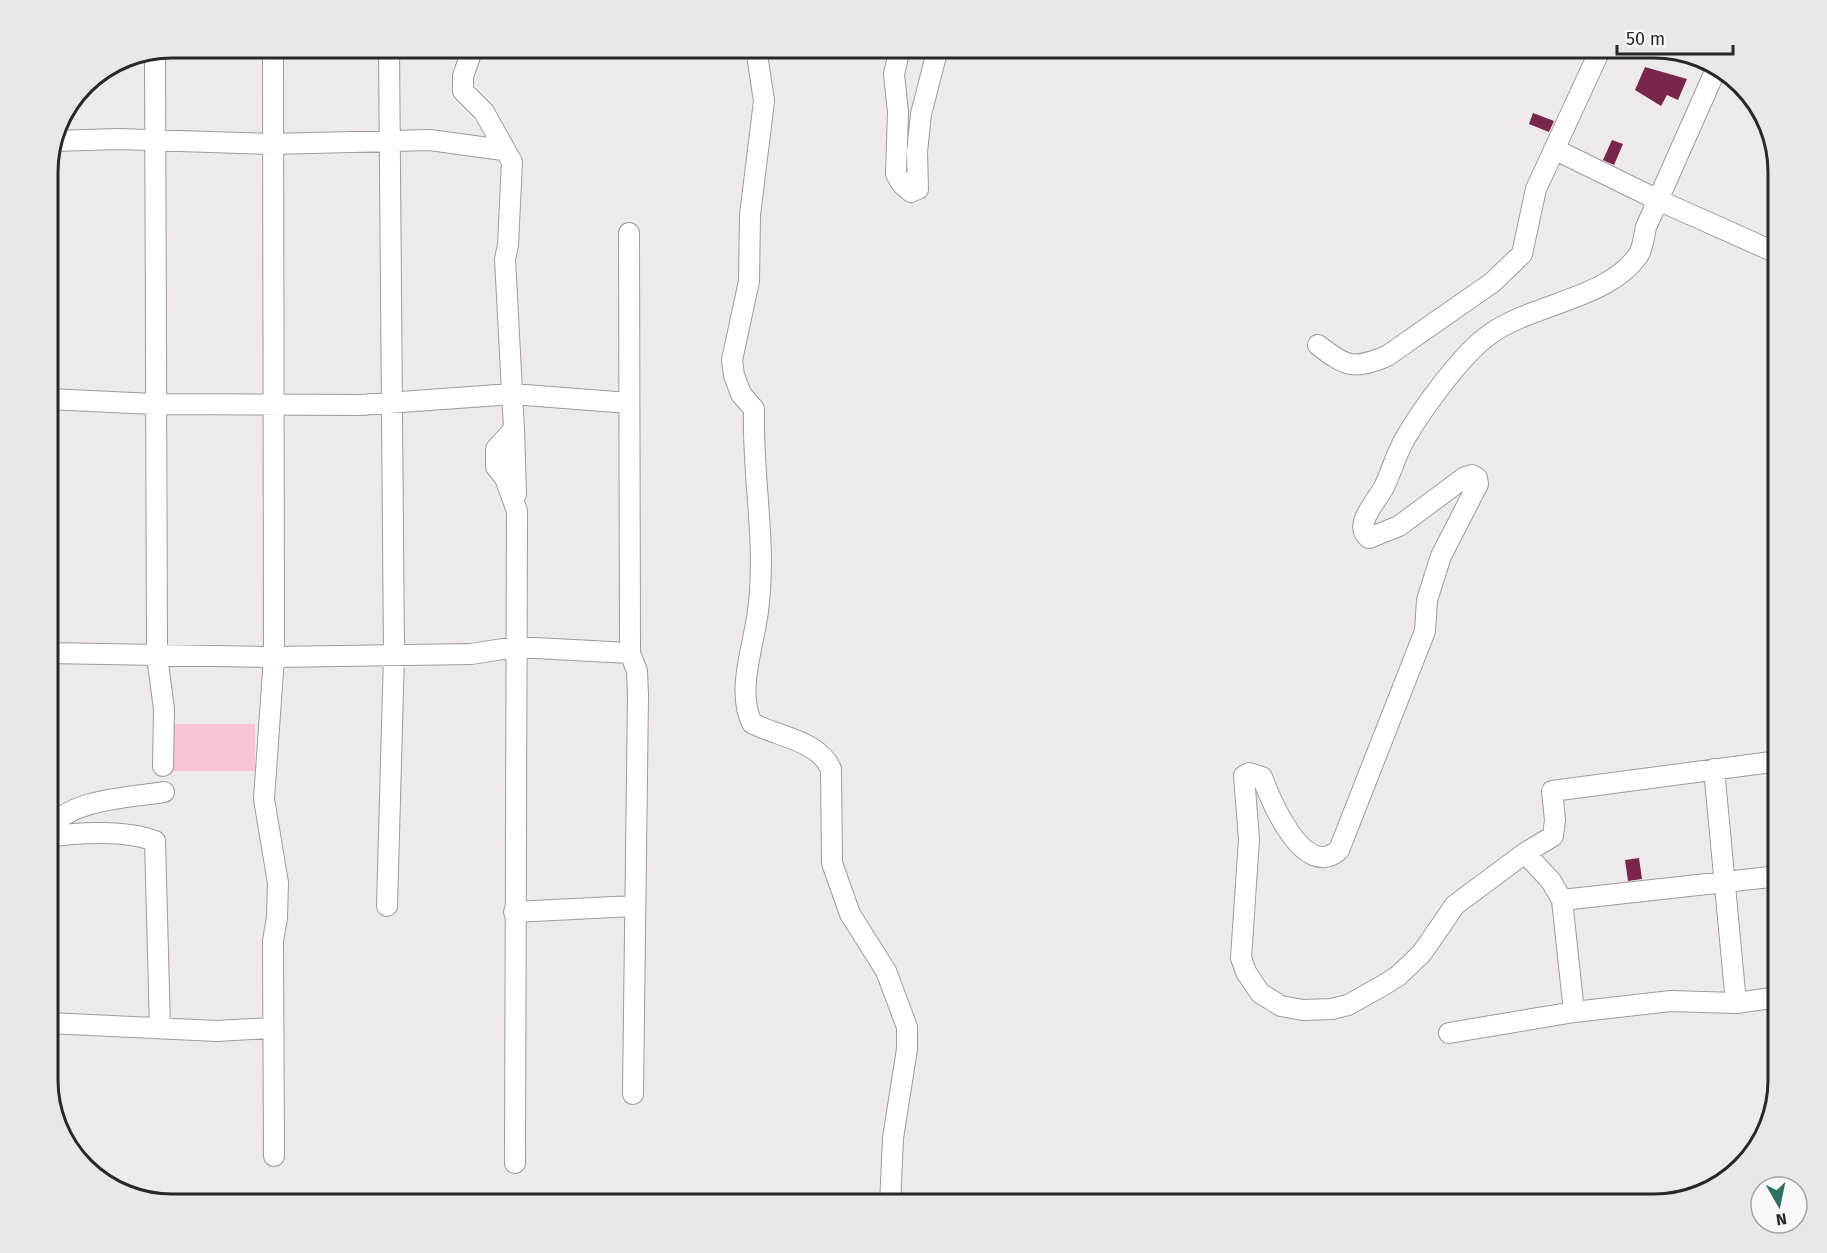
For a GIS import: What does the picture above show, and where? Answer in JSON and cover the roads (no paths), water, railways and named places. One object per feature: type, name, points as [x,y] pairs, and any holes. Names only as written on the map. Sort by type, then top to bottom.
[{"type":"street","points":[[273,58],[274,657],[264,799],[278,883],[273,942],[274,1156]]},
{"type":"street","points":[[387,906],[394,655],[389,58]]},
{"type":"street","points":[[469,58],[463,76],[463,91],[484,112],[512,162],[513,178],[505,259],[514,429],[496,449],[496,467],[505,478],[517,511],[515,1163]]},
{"type":"street","points":[[758,58],[764,101],[750,215],[748,281],[732,360],[734,375],[741,394],[754,409],[753,440],[761,534],[759,608],[745,696],[746,711],[752,723],[818,750],[831,769],[832,863],[850,914],[886,971],[907,1027],[907,1049],[893,1138],[890,1194]]},
{"type":"street","points":[[898,58],[894,74],[898,123],[896,174],[902,184],[912,192],[918,189],[917,152],[921,114],[935,58]]},
{"type":"street","points":[[1318,345],[1347,365],[1371,363],[1387,356],[1493,282],[1522,254],[1536,189],[1596,58]]},
{"type":"street","points":[[154,60],[157,656],[164,709],[163,766]]},
{"type":"street","points":[[1713,75],[1646,228],[1640,251],[1631,264],[1600,285],[1489,335],[1451,376],[1406,437],[1384,487],[1365,520],[1363,527],[1369,538],[1399,526],[1465,477],[1472,475],[1477,478],[1478,484],[1441,556],[1427,600],[1425,631],[1339,850],[1325,858],[1316,857],[1300,847],[1290,834],[1262,777],[1250,773],[1244,776],[1249,839],[1241,958],[1246,972],[1260,993],[1281,1006],[1318,1010],[1348,1005],[1398,976],[1433,942],[1455,905],[1553,836],[1552,791],[1768,763]]},
{"type":"street","points":[[63,141],[118,139],[272,144],[430,140],[504,150]]},
{"type":"street","points":[[1554,149],[1658,201],[1768,249]]},
{"type":"street","points":[[629,233],[630,653],[637,671],[638,695],[633,906],[633,1094]]},
{"type":"street","points":[[59,400],[154,404],[360,405],[512,394],[629,403]]},
{"type":"street","points":[[59,653],[274,657],[471,654],[516,647],[630,653]]},
{"type":"street","points":[[1714,770],[1736,1003]]},
{"type":"street","points":[[59,820],[70,812],[84,807],[164,792]]},
{"type":"street","points":[[59,836],[92,833],[146,838],[155,841],[160,1028]]},
{"type":"street","points":[[1526,853],[1551,881],[1563,900],[1574,1012]]},
{"type":"street","points":[[1563,900],[1768,877]]},
{"type":"street","points":[[514,912],[633,906]]},
{"type":"street","points":[[1449,1033],[1574,1012],[1671,1001],[1736,1003],[1768,999]]},
{"type":"street","points":[[59,1023],[217,1031],[272,1028]]}]
